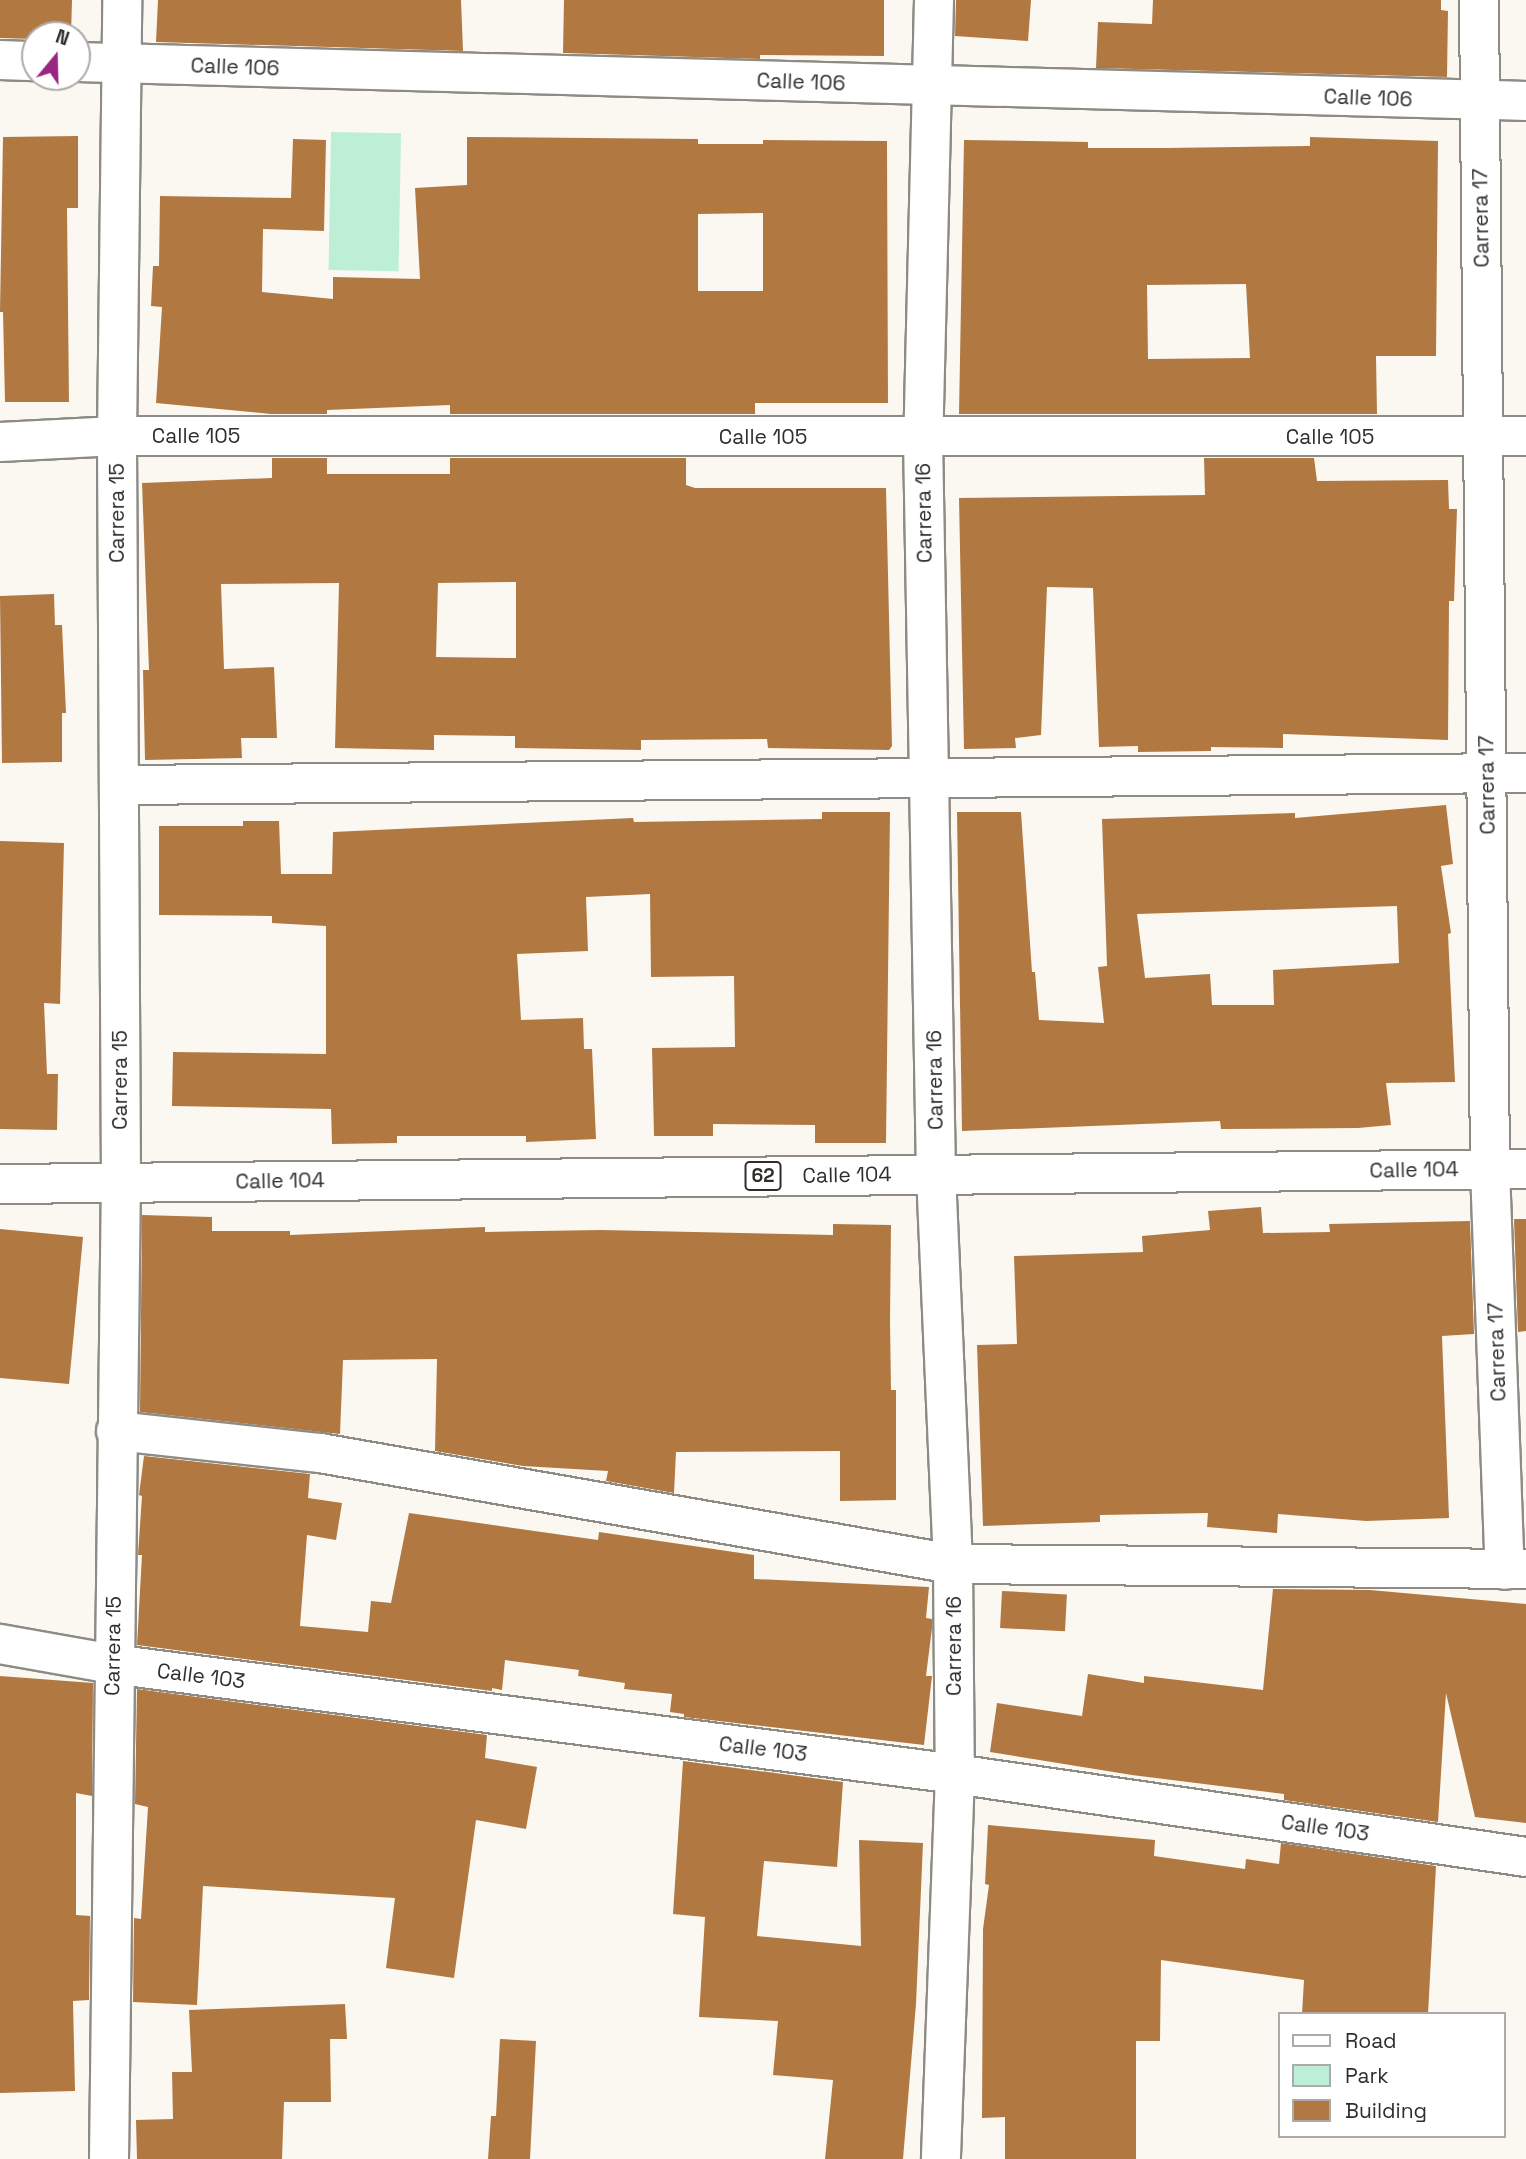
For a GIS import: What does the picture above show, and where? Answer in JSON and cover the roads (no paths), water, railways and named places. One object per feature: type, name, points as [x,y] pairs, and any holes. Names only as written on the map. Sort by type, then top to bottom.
[{"type":"street","name":"Carrera 15","points":[[109,2159],[112,1664],[121,1182],[117,436],[122,0]]},
{"type":"street","name":"Carrera 16","points":[[934,0],[923,438],[936,1174],[953,1564],[955,1774],[941,2159]]},
{"type":"street","name":"Carrera 17","points":[[1479,0],[1487,774],[1508,1169],[1515,1569]]},
{"type":"street","points":[[0,60],[21,61]]},
{"type":"street","name":"Calle 106","points":[[91,62],[1526,101]]},
{"type":"street","name":"Calle 105","points":[[0,442],[117,436],[1526,436]]},
{"type":"street","points":[[119,785],[1526,773]]},
{"type":"street","name":"Calle 104","points":[[0,1184],[1508,1169]]},
{"type":"street","points":[[116,1431],[320,1453],[953,1564],[1515,1569]]},
{"type":"street","name":"Calle 103","points":[[0,1644],[112,1664],[955,1774],[1526,1857]]}]
